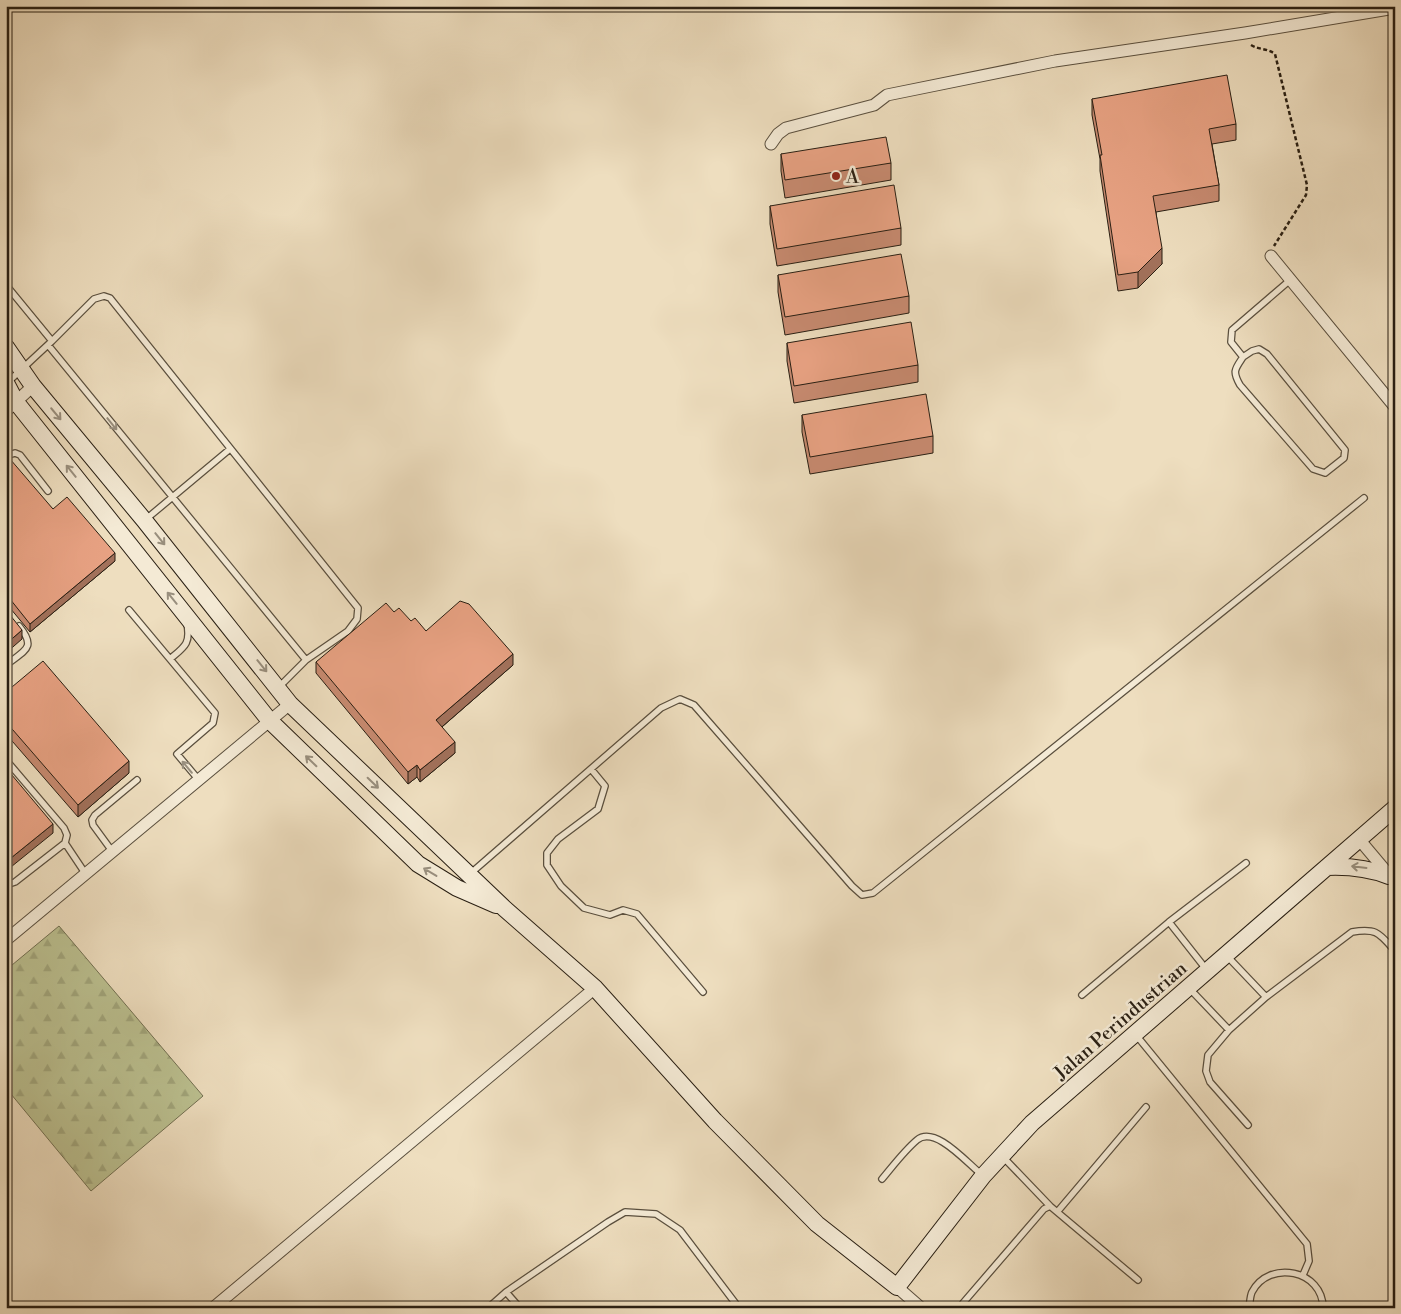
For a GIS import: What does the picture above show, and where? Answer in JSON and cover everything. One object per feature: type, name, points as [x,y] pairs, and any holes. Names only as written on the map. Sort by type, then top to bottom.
[{"type":"main road","points":[[6,347],[33,386],[279,687],[290,704],[504,909],[595,988],[715,1121],[817,1224],[896,1287]]},
{"type":"main road","points":[[6,383],[11,407],[185,614],[269,720],[418,864],[457,888],[504,909]]},
{"type":"main road","name":"Jalan Perindustrian","points":[[896,1287],[983,1176],[1032,1123],[1358,838],[1395,808]]},
{"type":"main road","points":[[1327,867],[1359,867],[1392,879]]},
{"type":"street","points":[[771,144],[778,134],[786,128],[874,105],[887,95],[1055,62],[1395,8]]},
{"type":"street","points":[[1271,256],[1289,281],[1395,407]]},
{"type":"street","points":[[11,407],[33,386]]},
{"type":"street","points":[[6,940],[290,704]]},
{"type":"street","points":[[1358,838],[1392,879]]},
{"type":"street","points":[[213,1308],[595,988]]},
{"type":"street","points":[[896,1287],[921,1308]]},
{"type":"lane","points":[[1243,357],[1231,342],[1232,330],[1289,281]]},
{"type":"lane","points":[[6,285],[173,498],[306,660]]},
{"type":"lane","points":[[6,383],[23,369],[94,299],[104,296],[110,298],[358,608],[358,619],[348,631],[306,660],[279,687]]},
{"type":"lane","points":[[1259,349],[1267,354],[1345,450],[1344,458],[1325,473],[1313,469],[1240,385],[1235,376],[1235,370],[1243,357],[1259,349]]},
{"type":"lane","points":[[144,520],[230,450]]},
{"type":"lane","points":[[6,456],[15,453],[20,455],[48,491]]},
{"type":"lane","points":[[457,888],[661,708],[680,699],[694,705],[852,886],[862,895],[873,893],[1364,498]]},
{"type":"lane","points":[[129,610],[214,713],[213,723],[177,754],[198,780]]},
{"type":"lane","points":[[170,659],[187,644],[189,635],[185,614]]},
{"type":"lane","points":[[6,664],[23,651],[28,644],[28,637],[12,617]]},
{"type":"lane","points":[[6,760],[64,828],[67,835],[65,843],[15,882],[9,884],[6,882]]},
{"type":"lane","points":[[591,769],[605,786],[598,809],[558,839],[547,853],[547,864],[561,886],[584,908],[610,915],[623,910],[637,914],[703,992]]},
{"type":"lane","points":[[112,851],[92,825],[92,820],[95,815],[137,780]]},
{"type":"lane","points":[[65,843],[85,873]]},
{"type":"lane","points":[[1082,994],[1169,922],[1246,863]]},
{"type":"lane","points":[[1169,922],[1207,970]]},
{"type":"lane","points":[[1248,1125],[1210,1082],[1206,1071],[1208,1055],[1230,1030],[1266,997],[1352,932],[1367,930],[1381,934],[1395,951]]},
{"type":"lane","points":[[1225,954],[1266,997]]},
{"type":"lane","points":[[1188,987],[1230,1030]]},
{"type":"lane","points":[[1135,1034],[1307,1244],[1309,1261],[1303,1276]]},
{"type":"lane","points":[[1058,1212],[1146,1107]]},
{"type":"lane","points":[[882,1179],[918,1139],[928,1136],[940,1139],[983,1176]]},
{"type":"lane","points":[[1002,1156],[1050,1206],[1138,1280]]},
{"type":"lane","points":[[968,1308],[963,1303],[1044,1209],[1050,1206]]},
{"type":"lane","points":[[488,1308],[506,1292],[625,1212],[656,1214],[680,1230],[739,1308]]},
{"type":"lane","points":[[1248,1308],[1252,1292],[1265,1278],[1283,1272],[1303,1276],[1317,1288],[1323,1308]]},
{"type":"lane","points":[[506,1292],[520,1308]]},
{"type":"path","points":[[1245,33],[1248,44],[1257,49],[1267,49],[1275,54],[1308,185],[1306,194],[1271,251],[1271,256]]},
{"type":"green space","points":[[59,926],[203,1096],[91,1191],[6,1088],[6,970]]},
{"type":"building","points":[[1227,75],[1236,124],[1209,129],[1219,185],[1153,196],[1162,248],[1138,272],[1118,275],[1100,155],[1102,155],[1092,99]]},
{"type":"building","points":[[886,137],[891,163],[785,180],[781,154]]},
{"type":"building","points":[[894,185],[901,228],[777,249],[770,206]]},
{"type":"building","points":[[901,254],[909,296],[785,317],[778,275]]},
{"type":"building","points":[[911,322],[918,365],[794,386],[787,343]]},
{"type":"building","points":[[926,394],[933,436],[810,457],[802,415]]},
{"type":"building","points":[[10,459],[53,509],[67,497],[115,553],[30,624],[10,599],[6,599],[6,462]]},
{"type":"building","points":[[460,601],[469,604],[513,654],[436,720],[455,742],[420,770],[417,765],[408,772],[316,662],[386,603],[394,612],[399,608],[411,621],[415,618],[426,631]]},
{"type":"building","points":[[6,610],[22,630],[6,644]]},
{"type":"building","points":[[43,661],[129,761],[78,805],[6,722],[6,692]]},
{"type":"building","points":[[6,768],[53,824],[6,862]]},
{"type":"place","name":"A","points":[[836,176]]}]
